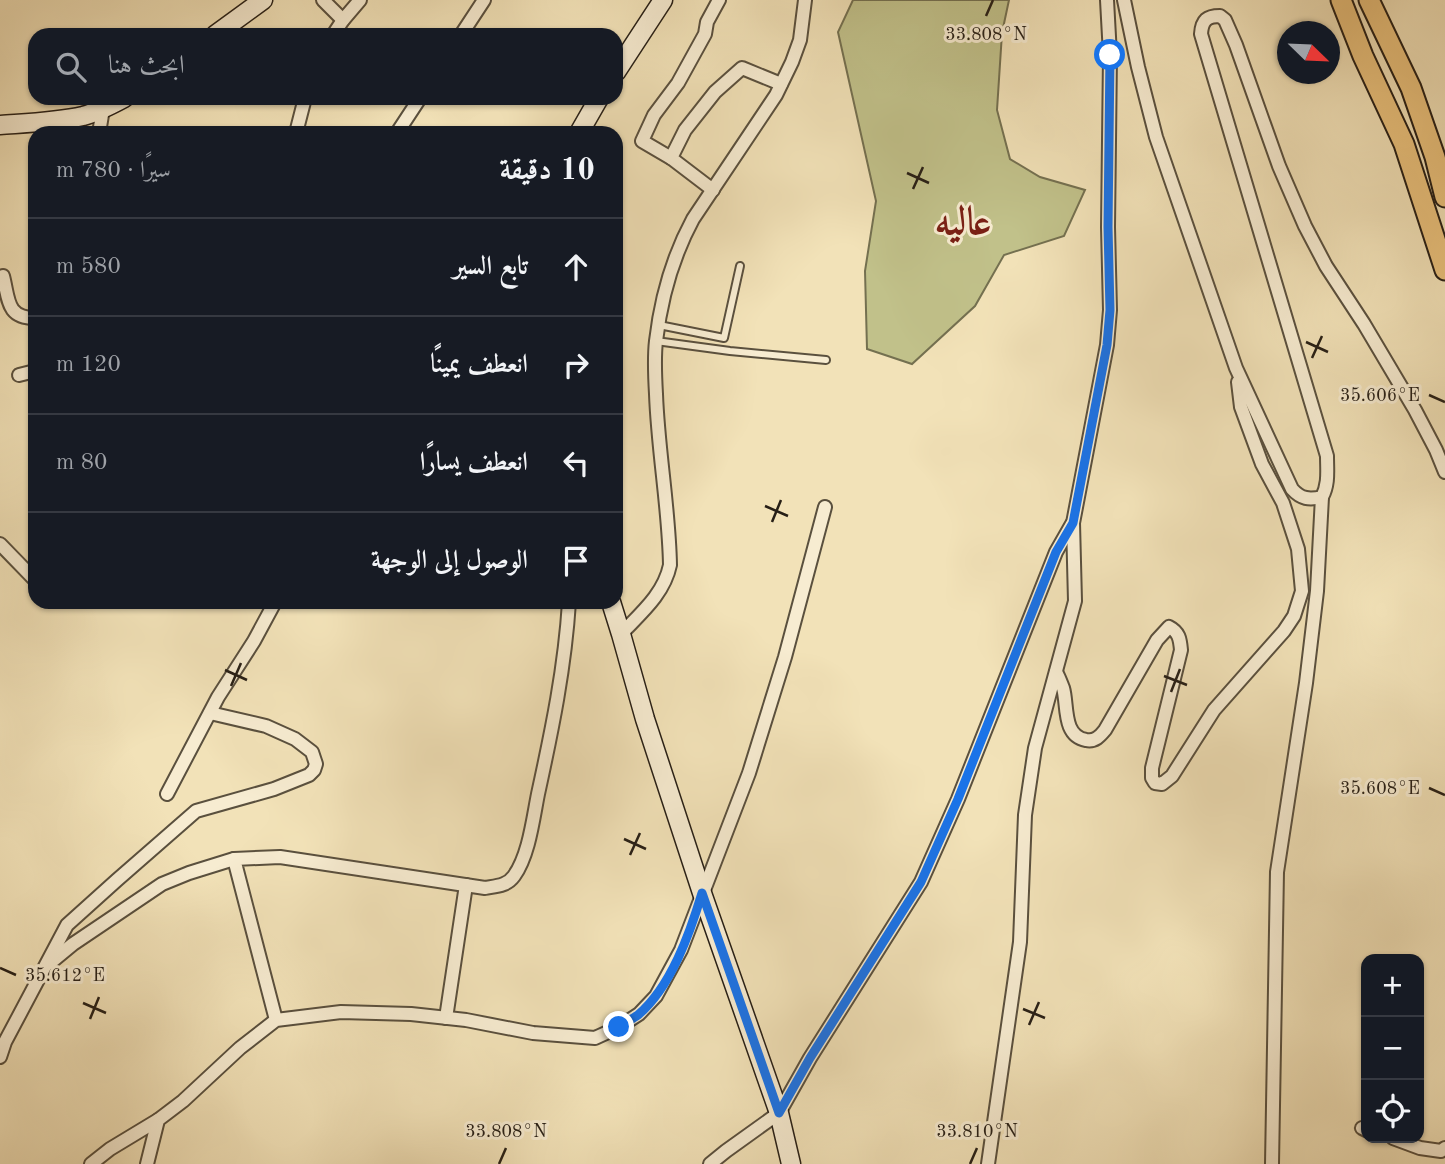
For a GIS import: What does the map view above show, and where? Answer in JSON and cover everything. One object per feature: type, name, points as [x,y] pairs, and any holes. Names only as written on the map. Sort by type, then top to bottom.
[{"type":"main road","points":[[225,28],[263,0]]},
{"type":"main road","points":[[623,61],[663,0]]},
{"type":"main road","points":[[1341,0],[1413,168],[1445,270]]},
{"type":"main road","points":[[1369,0],[1411,88],[1435,156],[1445,197]]},
{"type":"main road","points":[[1363,56],[1390,43]]},
{"type":"main road","points":[[0,125],[84,116],[111,105]]},
{"type":"main road","points":[[583,126],[596,105]]},
{"type":"main road","points":[[613,609],[645,719],[702,893],[779,1113],[791,1164]]},
{"type":"street","points":[[323,0],[343,20]]},
{"type":"street","points":[[338,28],[360,0]]},
{"type":"street","points":[[466,28],[484,0]]},
{"type":"street","points":[[713,190],[671,158],[642,141],[654,115],[678,83],[705,34],[719,0]]},
{"type":"street","points":[[621,634],[659,591],[667,578],[670,565],[657,421],[656,341],[672,264],[688,229],[776,95],[800,40],[804,0]]},
{"type":"street","points":[[988,1164],[1020,942],[1025,815],[1035,748],[1075,601],[1073,523],[1107,345],[1110,310],[1110,69],[1107,0]]},
{"type":"street","points":[[1124,0],[1156,136],[1236,368],[1292,489],[1297,495],[1309,500],[1322,497]]},
{"type":"street","points":[[1272,1164],[1277,872],[1317,591],[1322,497],[1328,478],[1327,456],[1201,34],[1205,20],[1211,16],[1220,16],[1225,20],[1279,166],[1305,226],[1326,266],[1415,410],[1445,472]]},
{"type":"street","points":[[671,158],[685,130],[715,92],[742,68],[781,84]]},
{"type":"street","points":[[298,126],[303,105]]},
{"type":"street","points":[[402,126],[415,105]]},
{"type":"street","points":[[100,126],[103,109]]},
{"type":"street","points":[[3,276],[11,309],[16,315],[28,318]]},
{"type":"street","points":[[1056,672],[1064,690],[1070,727],[1079,737],[1092,740],[1105,730],[1157,639],[1169,627],[1175,630],[1180,638],[1181,650],[1152,768],[1155,783],[1162,784],[1172,776],[1214,710],[1284,631],[1294,616],[1302,591],[1298,549],[1283,503],[1262,464],[1241,407],[1236,368]]},
{"type":"street","points":[[19,375],[28,373]]},
{"type":"street","points":[[91,1164],[183,1101],[240,1048],[276,1020],[341,1012],[411,1014],[533,1033],[594,1038],[639,1014],[656,996],[670,973],[692,924],[749,772],[785,657],[825,507]]},
{"type":"street","points":[[710,1164],[779,1113],[810,1058],[921,882],[958,799],[1056,552],[1073,523]]},
{"type":"street","points":[[0,544],[28,573]]},
{"type":"street","points":[[166,794],[272,609]]},
{"type":"street","points":[[47,965],[73,944],[162,884],[233,859],[280,857],[485,887],[500,886],[512,879],[522,862],[531,827],[559,695],[568,609]]},
{"type":"street","points":[[0,1057],[5,1042],[67,925],[196,811],[274,789],[314,771],[316,764],[312,752],[295,739],[266,726],[210,713]]},
{"type":"street","points":[[233,859],[276,1020]]},
{"type":"street","points":[[446,1018],[466,885]]},
{"type":"street","points":[[146,1164],[158,1120]]},
{"type":"street","points":[[1406,1143],[1441,1151],[1445,1148]]},
{"type":"lane","points":[[659,325],[724,338],[740,266]]},
{"type":"lane","points":[[656,341],[826,360]]},
{"type":"green space","points":[[853,0],[1009,0],[1002,33],[997,110],[1010,159],[1040,177],[1085,190],[1064,236],[1004,255],[975,306],[912,364],[867,349],[865,271],[876,201],[838,32]]},
{"type":"district","name":"عاليه","points":[[963,220]]},
{"type":"route","points":[[619,1027],[639,1014],[656,996],[681,950],[702,893],[779,1113],[810,1058],[921,882],[958,799],[1056,552],[1073,523],[1107,345],[1110,310],[1110,55]]}]
